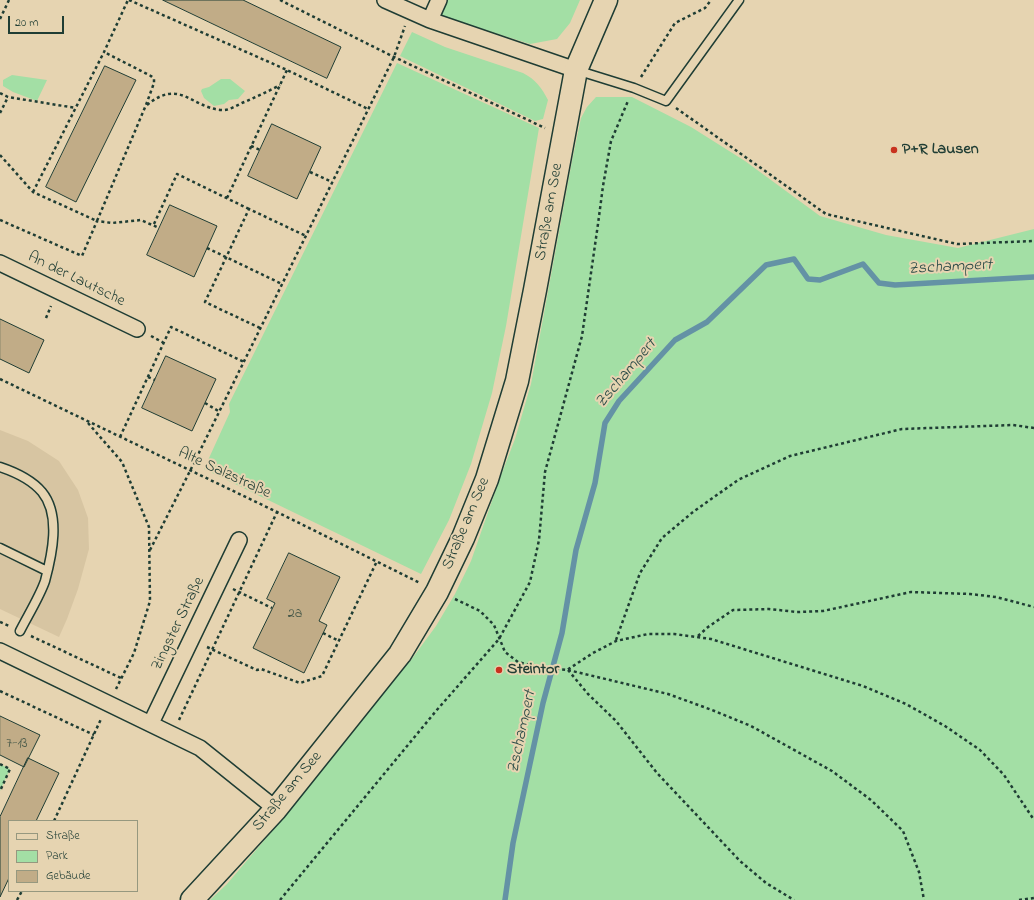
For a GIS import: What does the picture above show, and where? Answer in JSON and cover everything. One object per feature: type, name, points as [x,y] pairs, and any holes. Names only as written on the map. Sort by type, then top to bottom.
[{"type":"main road","name":"Straße am See","points":[[192,900],[276,808],[400,654],[437,592],[463,538],[486,479],[517,381],[576,70],[606,0]]},
{"type":"street","points":[[385,0],[430,20],[576,70]]},
{"type":"street","points":[[430,20],[439,0]]},
{"type":"street","name":"An der Lautsche","points":[[0,263],[136,329]]},
{"type":"street","name":"Zingster Straße","points":[[151,723],[239,540]]},
{"type":"street","points":[[0,652],[151,723],[200,748],[276,808]]},
{"type":"lane","points":[[576,70],[634,88],[666,101],[739,0]]},
{"type":"lane","points":[[0,467],[15,472],[40,490],[47,502],[54,528],[52,553],[45,582],[20,631]]},
{"type":"lane","points":[[0,548],[47,571]]},
{"type":"path","points":[[0,19],[9,0]]},
{"type":"path","points":[[33,192],[104,52],[128,0],[287,70],[368,109]]},
{"type":"path","points":[[280,0],[394,57],[564,137]]},
{"type":"path","points":[[280,900],[436,711],[499,639],[530,582],[539,540],[545,472],[582,336],[603,186],[612,141],[634,88],[675,23],[705,8],[711,0]]},
{"type":"path","points":[[150,550],[220,412],[394,57],[410,12]]},
{"type":"path","points":[[0,220],[82,256],[154,87],[154,79],[151,76],[104,52]]},
{"type":"path","points":[[227,198],[287,70]]},
{"type":"path","points":[[146,105],[155,98],[164,94],[178,94],[208,107],[222,110],[233,108],[280,85]]},
{"type":"path","points":[[0,93],[8,97],[76,108]]},
{"type":"path","points":[[0,113],[8,97]]},
{"type":"path","points":[[666,101],[826,214],[957,244],[1034,241]]},
{"type":"path","points":[[251,146],[260,150]]},
{"type":"path","points":[[0,155],[33,192],[97,221],[112,223],[141,220],[154,224],[159,228]]},
{"type":"path","points":[[310,172],[332,182]]},
{"type":"path","points":[[154,224],[177,174],[306,236]]},
{"type":"path","points":[[249,209],[205,302],[260,328]]},
{"type":"path","points":[[207,248],[282,284]]},
{"type":"path","points":[[120,437],[171,327],[244,362]]},
{"type":"path","points":[[148,377],[155,380]]},
{"type":"path","name":"Alte Salzstraße","points":[[0,379],[86,422],[278,512],[437,592],[454,598],[480,611],[494,626],[505,652],[518,662],[537,667],[567,670],[668,694],[751,726],[832,771],[871,800],[903,831],[919,872],[924,900]]},
{"type":"path","points":[[205,403],[220,412]]},
{"type":"path","points":[[54,820],[109,703],[134,654],[150,601],[149,527],[122,462],[86,422]]},
{"type":"path","points":[[616,641],[640,573],[662,538],[693,512],[738,480],[790,456],[902,428],[1013,425],[1034,428]]},
{"type":"path","points":[[172,735],[278,512]]},
{"type":"path","points":[[192,640],[257,670],[261,669],[300,683],[322,676],[377,561]]},
{"type":"path","points":[[220,582],[272,608]]},
{"type":"path","points":[[698,636],[708,627],[733,610],[769,609],[797,612],[823,611],[911,592],[970,594],[996,597],[1034,607]]},
{"type":"path","points":[[0,622],[121,678]]},
{"type":"path","points":[[323,633],[340,641]]},
{"type":"path","points":[[794,900],[766,883],[740,861],[657,773],[616,721],[588,694],[567,670],[593,653],[616,641],[648,634],[674,634],[698,636],[711,639],[788,664],[836,677],[863,686],[906,704],[945,726],[980,750],[1004,775],[1034,820]]},
{"type":"path","points":[[0,691],[94,735]]},
{"type":"path","points":[[0,764],[10,769],[0,791]]},
{"type":"path","points":[[1019,900],[1034,898]]},
{"type":"shaded area","points":[[0,430],[28,441],[59,461],[78,490],[88,518],[89,549],[78,589],[59,637],[0,609]]},
{"type":"green space","points":[[447,0],[580,0],[570,23],[557,39],[530,44],[440,16]]},
{"type":"green space","points":[[412,32],[445,47],[527,75],[538,84],[548,100],[543,119],[535,121],[400,56]]},
{"type":"green space","points":[[397,63],[539,128],[506,326],[492,393],[471,464],[449,520],[421,574],[204,469],[230,412],[229,404]]},
{"type":"green space","points":[[12,75],[47,80],[37,101],[13,92],[3,86],[3,80]]},
{"type":"green space","points":[[221,79],[230,79],[245,91],[238,99],[229,100],[224,104],[214,106],[204,98],[201,91],[202,89],[209,87]]},
{"type":"green space","points":[[596,97],[632,97],[691,127],[745,161],[820,216],[886,235],[958,248],[1034,229],[1034,900],[210,900],[227,884],[285,816],[381,695],[411,660],[436,626],[455,594],[471,561],[515,439],[531,384],[581,118],[587,107]]},
{"type":"green space","points":[[0,764],[10,769],[0,791]]},
{"type":"building","points":[[163,0],[243,0],[341,47],[327,78]]},
{"type":"building","points":[[105,66],[136,80],[76,202],[46,187]]},
{"type":"building","points":[[272,124],[321,147],[297,199],[248,176]]},
{"type":"building","points":[[170,205],[217,226],[194,277],[147,255]]},
{"type":"building","points":[[0,319],[44,340],[29,373],[0,359]]},
{"type":"building","points":[[166,356],[216,379],[192,431],[142,408]]},
{"type":"building","points":[[289,553],[340,577],[319,621],[327,625],[304,673],[253,648],[275,603],[267,599]]},
{"type":"building","points":[[0,716],[40,735],[24,767],[0,755]]},
{"type":"building","points":[[28,758],[59,773],[36,820],[8,820],[8,880],[0,897],[0,817]]},
{"type":"waterway","name":"Zschampert","points":[[505,900],[513,843],[543,703],[562,633],[576,550],[595,483],[605,423],[619,401],[675,340],[707,322],[766,265],[794,259],[808,279],[820,280],[863,264],[879,283],[895,285],[1034,277]]},
{"type":"place","name":"P+R Lausen","points":[[894,150]]},
{"type":"place","name":"Steintor","points":[[499,670]]}]
